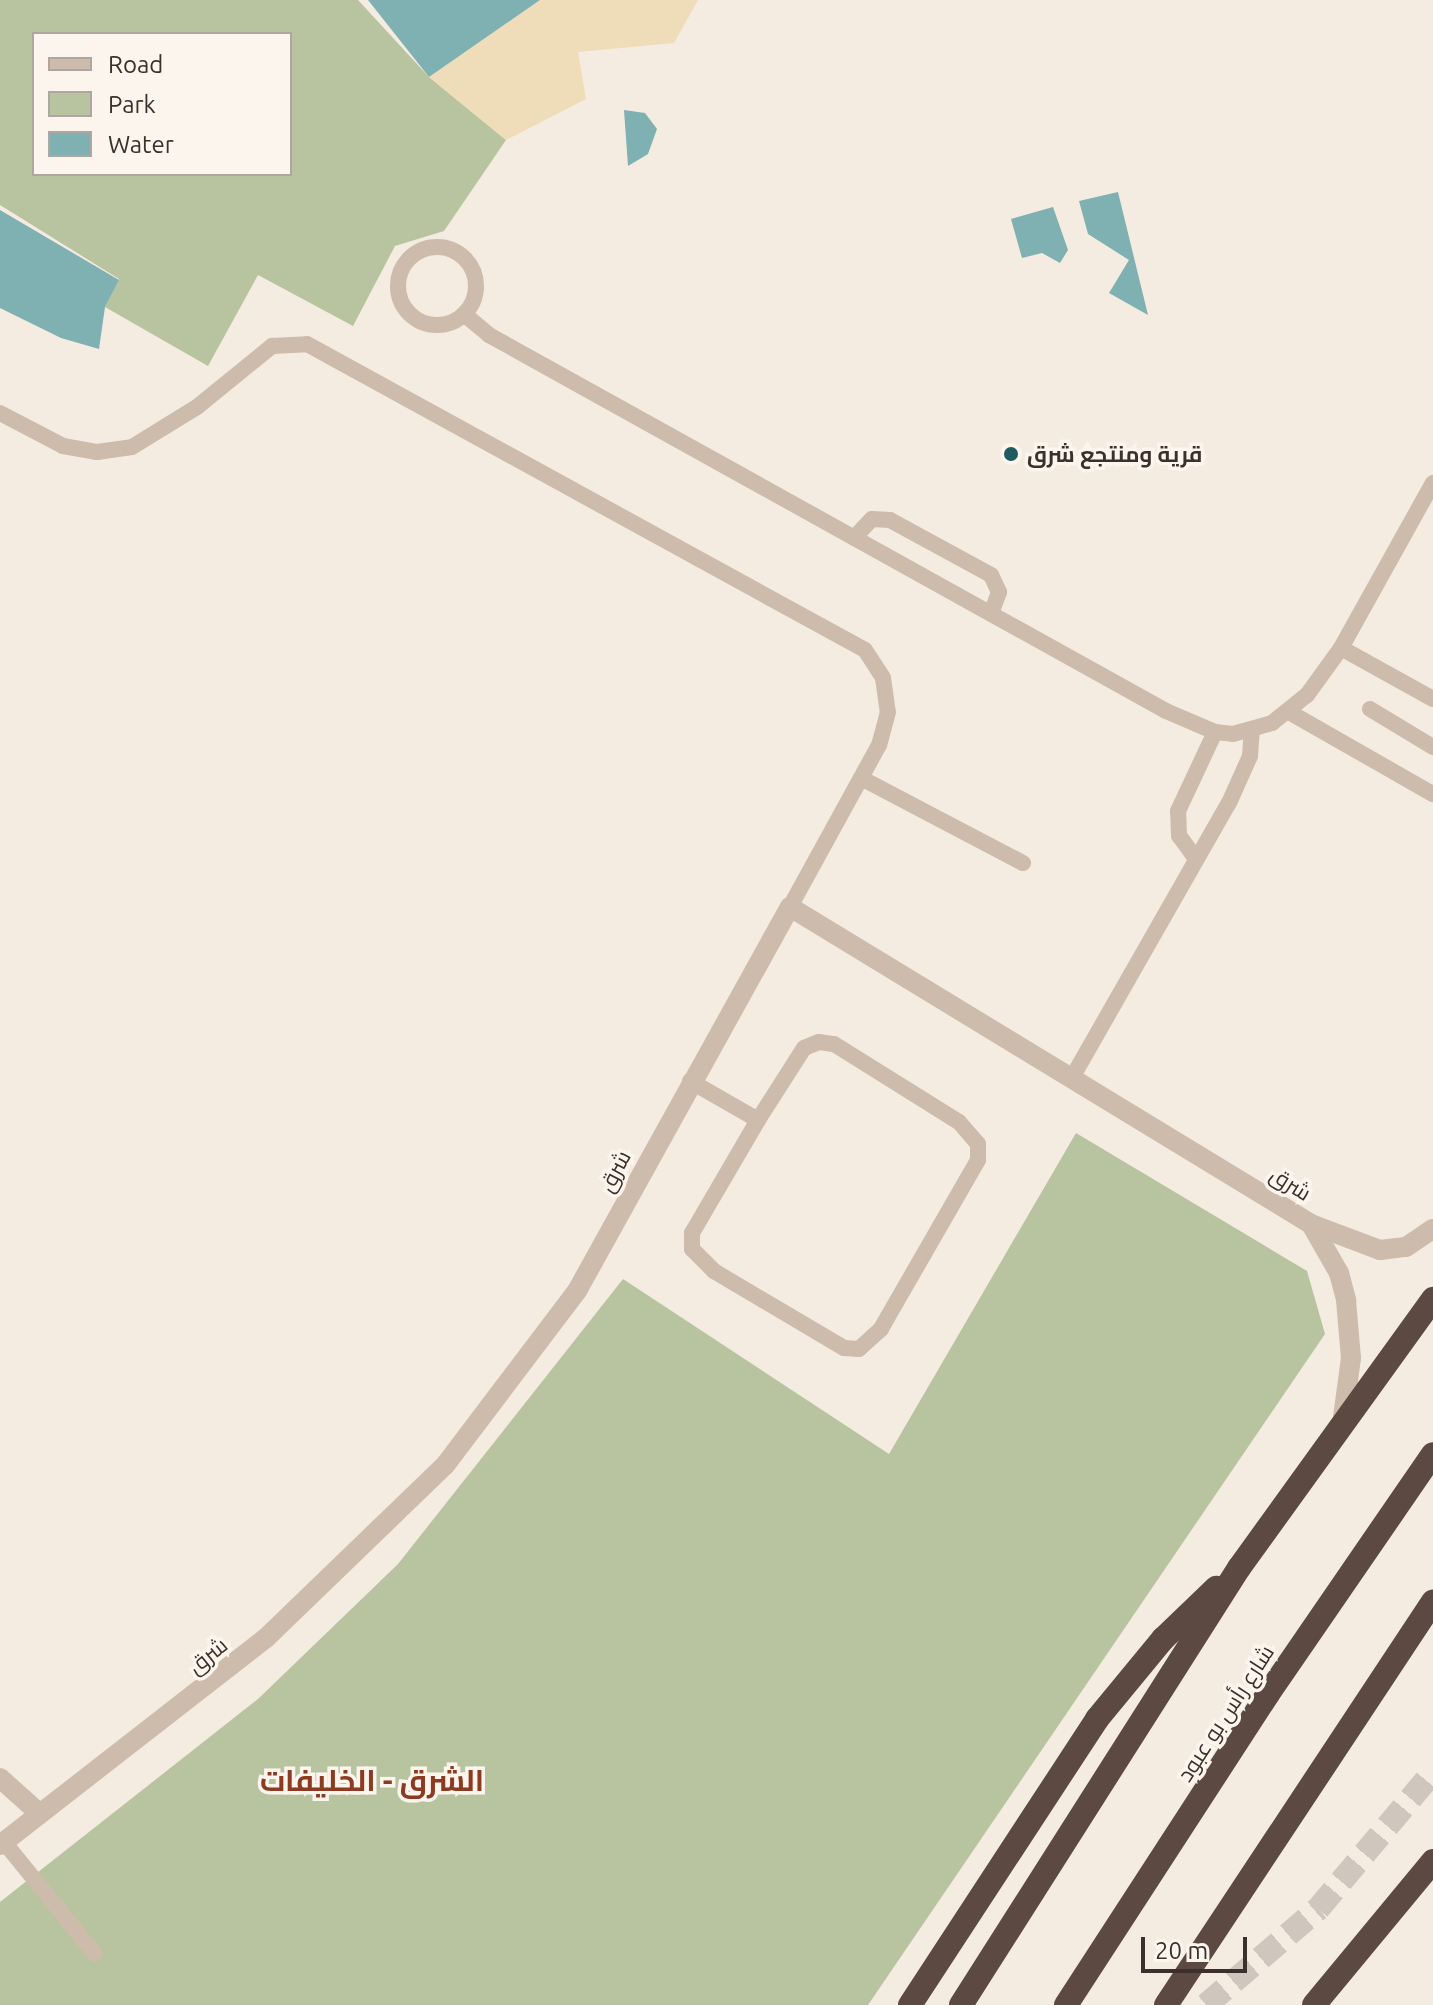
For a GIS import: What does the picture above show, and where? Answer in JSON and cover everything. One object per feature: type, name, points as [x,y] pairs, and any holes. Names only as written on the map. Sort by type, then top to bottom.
[{"type":"highway","points":[[961,2005],[1239,1568],[1343,1417],[1433,1299]]},
{"type":"highway","name":"شارع رأس بو عبود","points":[[1066,2005],[1268,1694],[1433,1454]]},
{"type":"highway","points":[[910,2005],[1097,1719],[1163,1639],[1239,1568]]},
{"type":"highway","points":[[1166,2005],[1433,1601]]},
{"type":"highway","points":[[1314,2005],[1433,1861]]},
{"type":"street","name":"شرق","points":[[1,1844],[266,1638],[446,1464],[577,1291],[690,1081],[790,907],[1073,1076],[1311,1224],[1380,1250],[1406,1247],[1433,1229]]},
{"type":"street","name":"شرق","points":[[1311,1224],[1339,1273],[1348,1311],[1351,1358],[1343,1417]]},
{"type":"street","points":[[0,1778],[39,1813]]},
{"type":"lane","points":[[434,247],[446,248],[467,260],[476,294],[464,314],[440,325],[416,319],[406,310],[398,286],[406,262],[434,247]]},
{"type":"lane","points":[[464,314],[489,335],[991,614],[1215,732],[1252,730],[1289,712],[1341,648],[1433,483]]},
{"type":"lane","points":[[0,413],[63,446],[97,452],[132,447],[197,407],[272,346],[307,344],[865,650],[883,678],[888,712],[879,745],[790,907]]},
{"type":"lane","points":[[854,538],[872,519],[881,518],[978,568],[997,582],[999,592],[991,614]]},
{"type":"lane","points":[[1341,648],[1433,699]]},
{"type":"lane","points":[[1370,709],[1433,747]]},
{"type":"lane","points":[[1289,712],[1433,794]]},
{"type":"lane","points":[[1073,1076],[1245,770],[1252,730]]},
{"type":"lane","points":[[1196,859],[1179,836],[1178,811],[1215,732]]},
{"type":"lane","points":[[861,778],[1023,863]]},
{"type":"lane","points":[[819,1042],[834,1044],[947,1114],[971,1131],[978,1144],[978,1160],[881,1329],[859,1349],[844,1348],[700,1263],[692,1249],[692,1233],[758,1120],[804,1048],[819,1042]]},
{"type":"lane","points":[[690,1081],[758,1120]]},
{"type":"lane","points":[[1,1844],[95,1954]]},
{"type":"green space","points":[[0,0],[358,0],[429,77],[506,140],[444,231],[395,246],[353,326],[258,275],[208,366],[105,307],[119,279],[0,205]]},
{"type":"green space","points":[[1076,1133],[1307,1271],[1325,1334],[868,2005],[0,2005],[0,1902],[258,1699],[398,1564],[623,1279],[889,1454]]},
{"type":"sand","points":[[540,0],[698,0],[674,43],[578,52],[586,99],[506,140],[429,77]]},
{"type":"water","points":[[368,0],[540,0],[429,77]]},
{"type":"water","points":[[624,110],[645,113],[657,129],[648,154],[628,166]]},
{"type":"water","points":[[1118,192],[1148,315],[1109,293],[1129,260],[1088,234],[1079,201]]},
{"type":"water","points":[[1053,207],[1068,250],[1060,263],[1042,253],[1022,258],[1011,219]]},
{"type":"water","points":[[0,210],[119,280],[105,307],[99,349],[61,338],[0,308]]},
{"type":"tunnel","points":[[1206,2005],[1318,1909],[1433,1772]]},
{"type":"place","name":"قرية ومنتجع شرق","points":[[1011,454]]},
{"type":"district","name":"الشرق - الخليفات","points":[[372,1780]]}]
